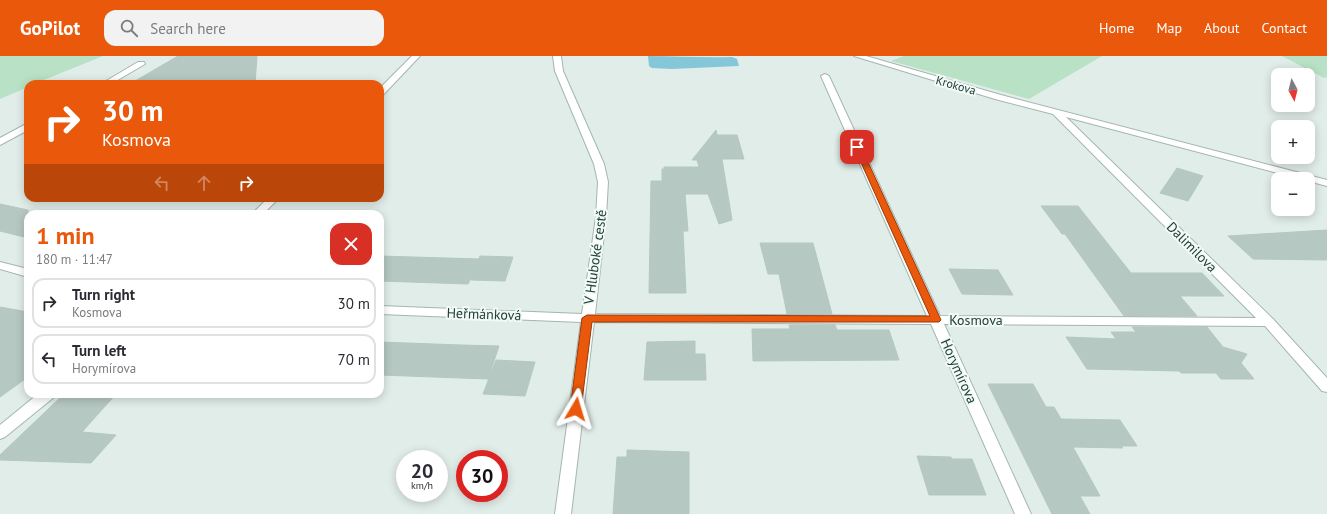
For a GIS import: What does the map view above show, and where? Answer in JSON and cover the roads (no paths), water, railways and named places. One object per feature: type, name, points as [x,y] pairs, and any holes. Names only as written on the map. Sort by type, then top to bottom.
[{"type":"street","points":[[384,89],[416,56]]},
{"type":"street","name":"V Hluboké cestě","points":[[557,56],[559,71],[600,164],[603,182],[601,217],[563,514]]},
{"type":"street","name":"Krokova","points":[[858,56],[998,97],[1054,110],[1327,183]]},
{"type":"street","points":[[112,80],[141,64]]},
{"type":"street","name":"Horymírova","points":[[825,76],[1023,514]]},
{"type":"street","name":"Dalimilova","points":[[1054,110],[1268,322],[1327,387]]},
{"type":"street","points":[[0,142],[24,128]]},
{"type":"street","points":[[261,210],[270,202]]},
{"type":"street","points":[[0,265],[24,271]]},
{"type":"street","name":"Heřmánková","points":[[384,310],[587,318]]},
{"type":"street","name":"Kosmova","points":[[587,318],[1268,322]]},
{"type":"street","points":[[0,433],[43,398]]},
{"type":"water","points":[[648,56],[732,57],[737,59],[739,66],[672,69],[652,68],[649,66]]}]
